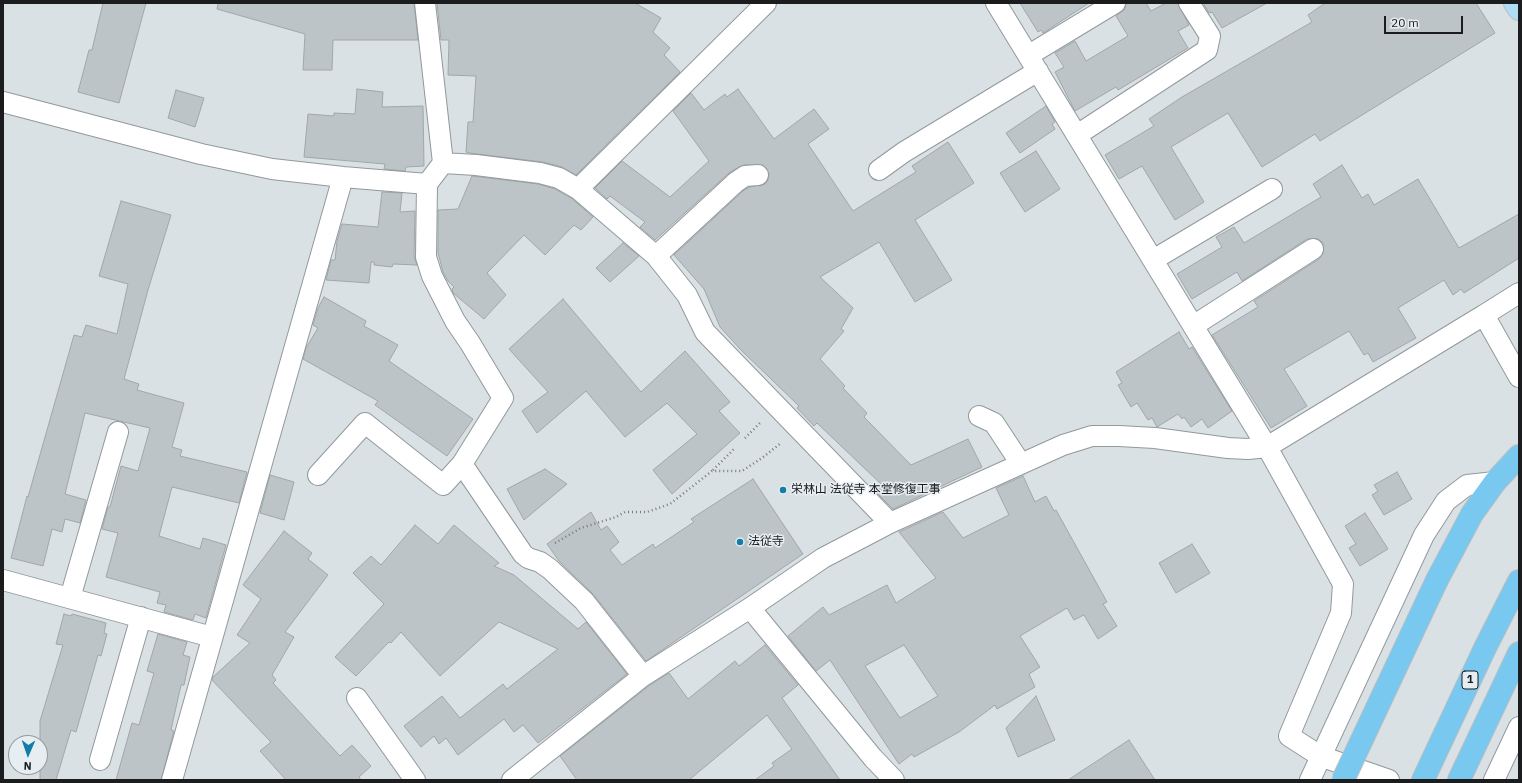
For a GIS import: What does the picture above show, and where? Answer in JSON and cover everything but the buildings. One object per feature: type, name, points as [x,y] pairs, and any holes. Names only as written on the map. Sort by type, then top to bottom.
[{"type":"highway","points":[[1343,780],[1437,580],[1472,514],[1495,482],[1519,456]]},
{"type":"highway","name":"1","points":[[1423,780],[1485,648],[1519,581]]},
{"type":"highway","points":[[1459,780],[1519,653]]},
{"type":"main road","points":[[1516,3],[1519,9]]},
{"type":"street","points":[[318,475],[364,423],[443,485],[462,464],[503,398],[455,321],[432,276],[426,257],[427,184],[443,163],[425,3]]},
{"type":"street","points":[[578,189],[766,3]]},
{"type":"street","points":[[996,3],[1267,447],[1342,584],[1341,613],[1289,736],[1320,756],[1389,780]]},
{"type":"street","points":[[879,170],[1034,63],[1116,3]]},
{"type":"street","points":[[1077,135],[1207,50],[1210,36],[1189,3]]},
{"type":"street","points":[[3,102],[201,154],[272,169],[427,184]]},
{"type":"street","points":[[443,163],[476,165],[540,173],[559,178],[578,189],[656,256],[687,295],[705,332],[890,523]]},
{"type":"street","points":[[656,256],[736,182],[745,176],[758,175]]},
{"type":"street","points":[[172,780],[343,177]]},
{"type":"street","points":[[1153,260],[1272,189]]},
{"type":"street","points":[[1193,326],[1313,249]]},
{"type":"street","points":[[512,780],[643,676],[750,608],[823,558],[890,523],[1063,445],[1092,436],[1155,438],[1235,449],[1267,447],[1484,315],[1519,292]]},
{"type":"street","points":[[1484,315],[1519,377]]},
{"type":"street","points":[[979,416],[994,423],[1021,464]]},
{"type":"street","points":[[70,598],[118,432]]},
{"type":"street","points":[[462,464],[523,554],[530,559],[540,562],[550,569],[584,601],[643,676]]},
{"type":"street","points":[[1310,780],[1424,535],[1446,501],[1467,485],[1495,482]]},
{"type":"street","points":[[3,580],[212,637]]},
{"type":"street","points":[[750,608],[873,758],[894,780]]},
{"type":"street","points":[[100,760],[141,618]]},
{"type":"street","points":[[357,698],[415,780]]},
{"type":"street","points":[[1494,780],[1519,727]]},
{"type":"path","points":[[712,471],[742,471],[762,458],[798,428]]},
{"type":"path","points":[[530,559],[581,528],[616,517],[625,512],[646,512],[670,504],[712,471],[734,450]]},
{"type":"place","name":"栄林山 法従寺 本堂修復工事","points":[[783,490]]},
{"type":"place","name":"法従寺","points":[[740,542]]}]
